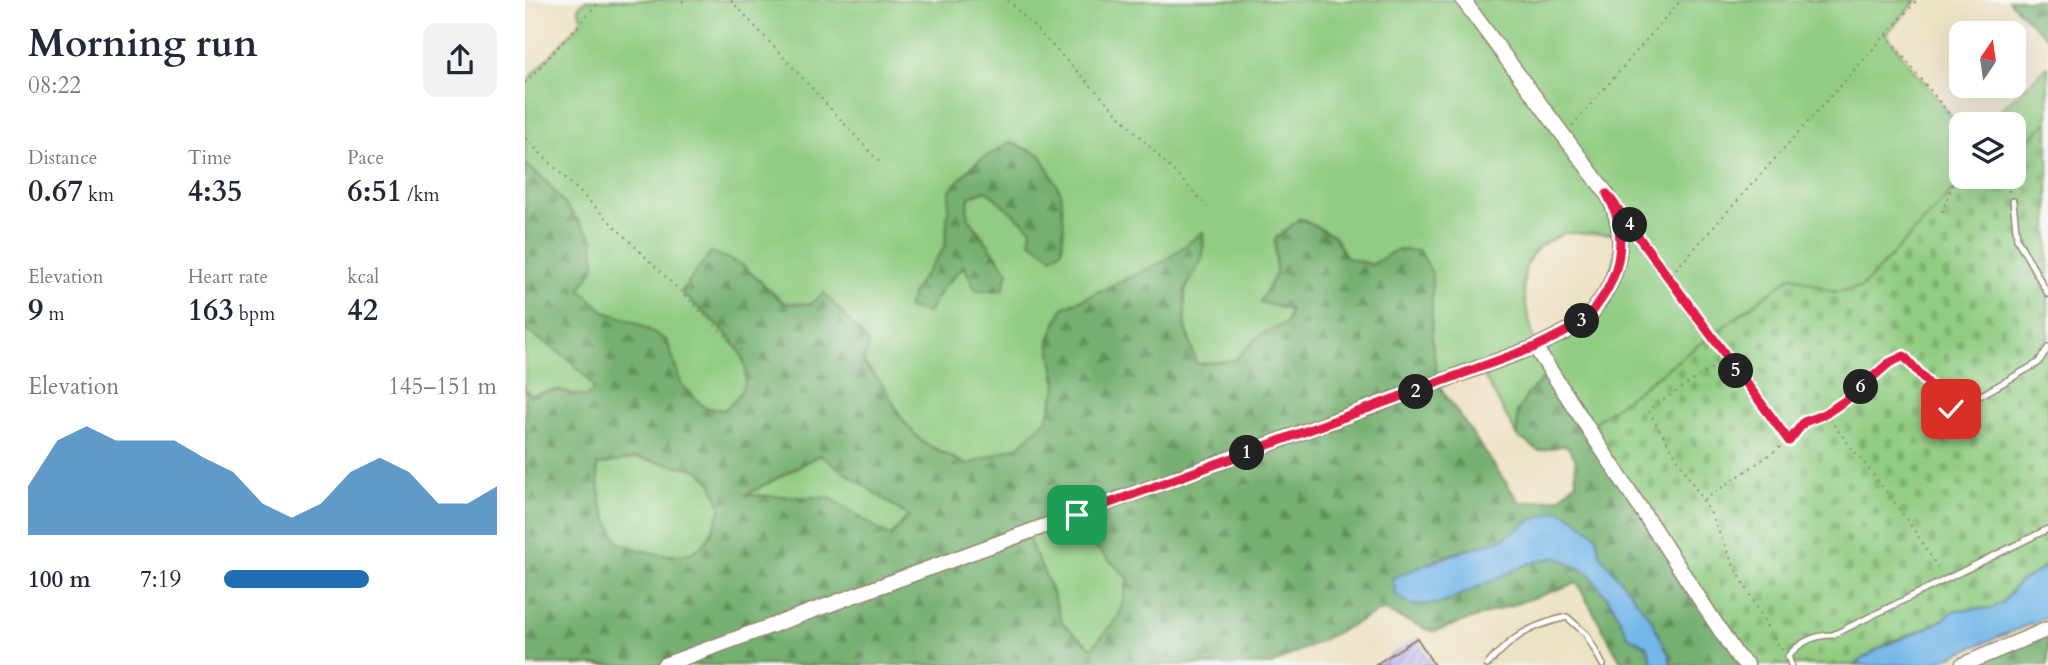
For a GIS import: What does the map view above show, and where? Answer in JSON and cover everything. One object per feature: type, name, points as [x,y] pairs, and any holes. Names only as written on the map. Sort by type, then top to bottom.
[{"type":"street","points":[[1463,0],[1706,330]]},
{"type":"street","points":[[664,665],[1535,347],[1588,318],[1606,292],[1619,262],[1620,234],[1612,202],[1607,194]]},
{"type":"street","points":[[1535,347],[1737,656],[1747,665]]},
{"type":"street","points":[[1962,665],[2048,629]]},
{"type":"lane","points":[[2013,201],[2017,239],[2048,294]]},
{"type":"lane","points":[[1846,400],[1889,363],[1904,356],[1951,409],[1971,401],[2038,363],[2048,348]]},
{"type":"lane","points":[[1791,665],[1788,656],[1795,648],[1819,635],[1833,635],[2048,529]]},
{"type":"lane","points":[[1487,665],[1514,638],[1527,630],[1541,623],[1567,617],[1586,634],[1603,665]]},
{"type":"path","points":[[525,83],[601,0]]},
{"type":"path","points":[[731,0],[882,165]]},
{"type":"path","points":[[1008,0],[1207,207]]},
{"type":"path","points":[[1564,135],[1681,0]]},
{"type":"path","points":[[1668,278],[1917,0]]},
{"type":"path","points":[[1886,34],[1949,114]]},
{"type":"path","points":[[525,138],[741,351]]},
{"type":"path","points":[[1942,212],[1951,189]]},
{"type":"path","points":[[2008,189],[2013,201]]},
{"type":"path","points":[[1706,330],[1789,441]]},
{"type":"path","points":[[1728,360],[1648,410],[1703,500],[1732,562],[1768,628],[1788,656]]},
{"type":"path","points":[[1703,500],[1789,441],[1804,422],[1825,414],[1846,400]]},
{"type":"path","points":[[1825,414],[1889,494],[1926,547],[1944,579]]},
{"type":"green space","points":[[586,0],[1917,0],[1886,34],[1949,114],[1949,189],[1954,189],[1861,288],[1834,292],[1792,276],[1587,428],[1517,412],[1518,437],[1480,369],[1438,384],[1432,343],[1432,273],[1396,250],[1372,265],[1347,258],[1334,236],[1275,239],[1276,274],[1260,302],[1290,310],[1287,323],[1260,335],[1235,360],[1197,364],[1186,327],[1184,298],[1203,251],[1203,233],[1163,262],[1063,308],[1049,340],[1057,386],[1047,419],[1019,446],[967,465],[922,442],[905,423],[882,384],[863,362],[825,294],[810,304],[784,303],[741,264],[681,292],[724,332],[744,362],[746,378],[740,394],[724,410],[705,408],[681,384],[667,341],[635,322],[605,312],[580,289],[593,239],[545,180],[525,164],[525,83],[582,21],[578,7]],"holes":[[[1041,155],[1032,229],[986,190],[970,196],[967,208],[969,218],[1008,272],[964,266],[943,287],[915,288],[945,247],[950,190]],[[1565,233],[1620,234],[1606,292],[1588,318],[1535,346],[1524,284],[1529,260],[1539,247]]]},
{"type":"green space","points":[[2008,0],[2048,0],[2048,39]]},
{"type":"green space","points":[[2048,66],[2048,122],[2026,143],[2026,112],[1998,112],[2013,98],[2027,98],[2027,85]]},
{"type":"green space","points":[[2048,122],[2048,566],[2019,582],[2002,603],[1992,608],[1955,610],[1942,622],[1889,642],[1855,665],[1747,665],[1587,428],[1792,276],[1834,292],[1861,288],[1954,189],[2026,189],[2026,143]]},
{"type":"green space","points":[[1010,142],[1041,155],[1061,193],[1064,226],[1062,250],[1052,257],[1030,241],[1031,229],[986,190],[970,196],[967,208],[969,218],[1008,272],[1003,290],[976,291],[964,266],[943,287],[928,313],[907,308],[915,288],[945,247],[950,190],[975,163]]},
{"type":"green space","points":[[525,164],[545,180],[593,239],[595,267],[580,289],[605,312],[635,322],[667,341],[681,384],[705,408],[724,410],[740,394],[746,378],[744,362],[736,347],[724,332],[681,292],[711,252],[741,264],[784,303],[810,304],[824,293],[869,343],[863,363],[882,384],[905,423],[922,442],[967,465],[1019,446],[1047,419],[1057,386],[1049,340],[1063,308],[1163,262],[1203,232],[1203,257],[1185,291],[1185,328],[1197,364],[1235,360],[1260,335],[1287,323],[1290,310],[1260,302],[1276,274],[1275,239],[1300,218],[1334,236],[1347,258],[1372,265],[1396,250],[1420,251],[1432,273],[1432,343],[1438,384],[1520,503],[1560,498],[1576,482],[1575,458],[1566,445],[1539,451],[1518,437],[1517,412],[1529,392],[1551,371],[1747,665],[1671,665],[1669,655],[1600,554],[1596,535],[1531,520],[1503,539],[1445,556],[1392,579],[1490,580],[1530,563],[1557,557],[1589,573],[1614,607],[1628,636],[1647,646],[1653,665],[1623,665],[1577,583],[1433,632],[1382,610],[1271,665],[525,665],[525,389],[531,395],[557,390],[586,397],[594,389],[572,363],[525,330]],"holes":[[[820,455],[908,516],[891,537],[830,498],[746,495]],[[637,458],[699,470],[711,482],[721,507],[709,537],[702,546],[683,555],[648,552],[618,542],[601,504],[597,465]],[[1078,515],[1091,543],[1128,578],[1119,616],[1092,648],[1063,624],[1026,534]]]},
{"type":"green space","points":[[525,330],[572,363],[595,389],[586,397],[557,390],[530,395],[525,389]]},
{"type":"green space","points":[[821,455],[908,516],[890,537],[830,498],[744,495]]},
{"type":"green space","points":[[637,458],[699,470],[711,482],[721,507],[706,542],[693,552],[683,555],[660,554],[618,542],[601,504],[596,465]]},
{"type":"green space","points":[[1077,515],[1128,578],[1119,616],[1092,648],[1063,624],[1048,582],[1025,534]]},
{"type":"green space","points":[[2048,629],[2048,665],[1962,665]]},
{"type":"water","points":[[1560,510],[1596,535],[1600,554],[1651,619],[1669,655],[1671,665],[1653,665],[1647,646],[1628,636],[1614,607],[1589,573],[1557,557],[1530,563],[1443,603],[1411,605],[1396,595],[1392,578],[1451,555],[1503,539],[1531,520]]},
{"type":"water","points":[[2048,566],[2048,617],[1929,665],[1855,665],[1879,649],[1932,626],[1955,610],[1992,608],[2002,603],[2019,582]]},
{"type":"building","points":[[1417,638],[1434,665],[1375,665]]},
{"type":"route","points":[[1077,515],[1535,347],[1588,318],[1606,292],[1619,262],[1620,234],[1612,202],[1607,194],[1770,419],[1789,441],[1804,422],[1825,414],[1846,400],[1889,363],[1904,356],[1951,409]]}]
